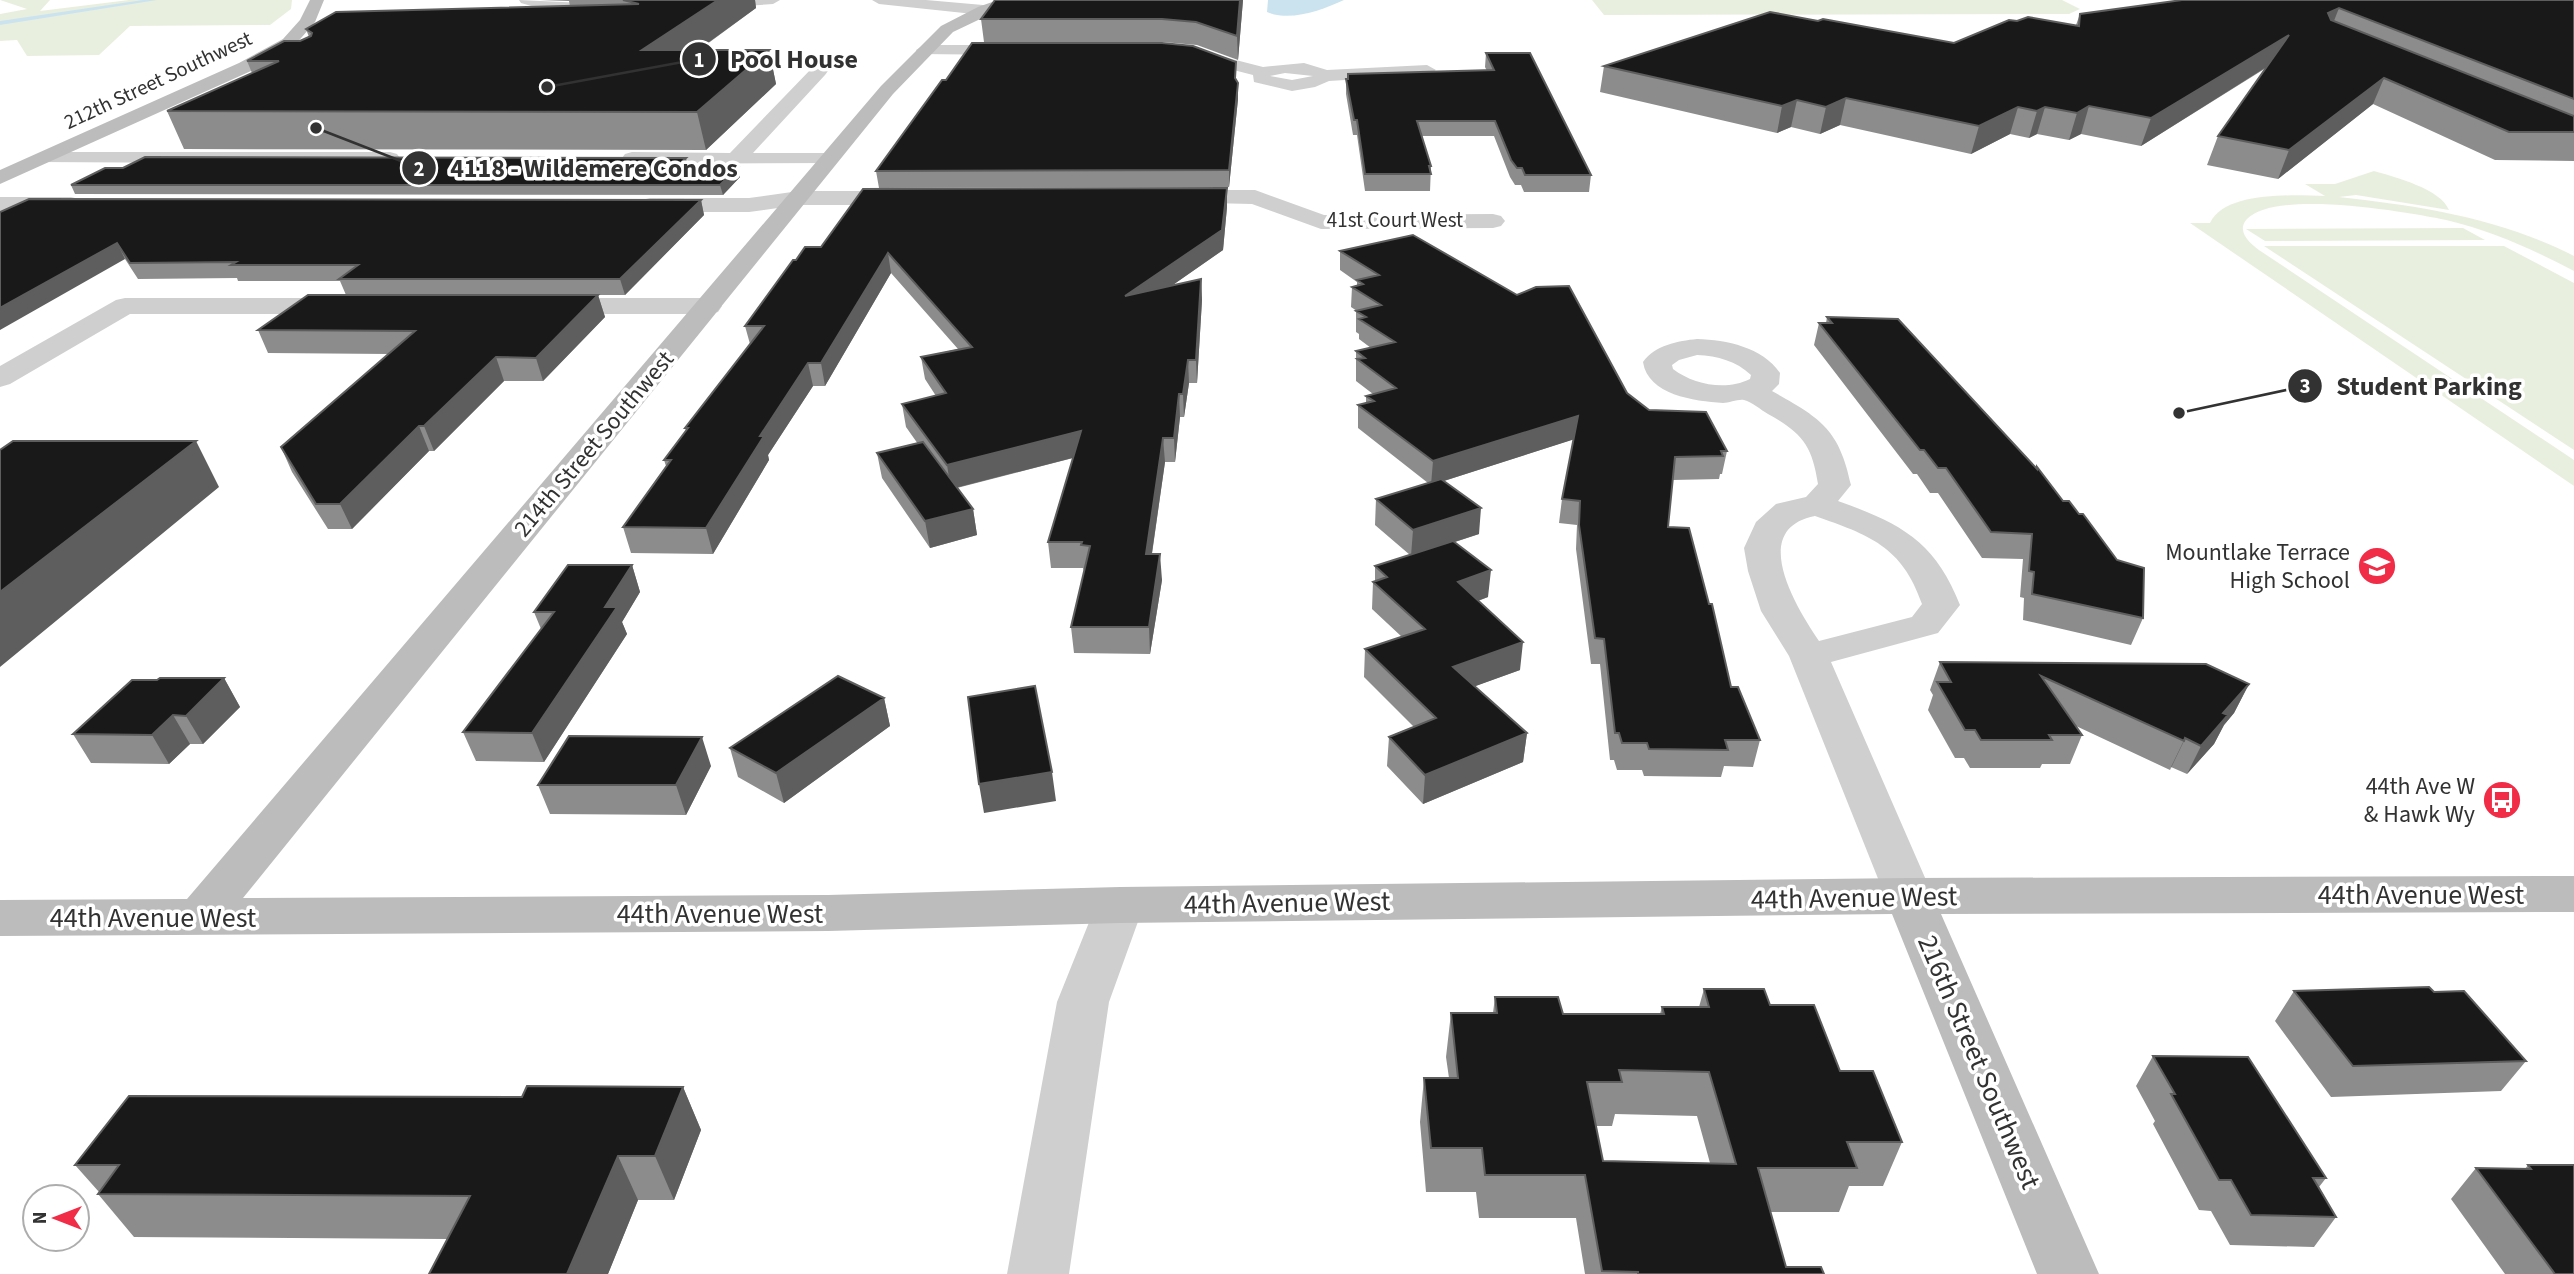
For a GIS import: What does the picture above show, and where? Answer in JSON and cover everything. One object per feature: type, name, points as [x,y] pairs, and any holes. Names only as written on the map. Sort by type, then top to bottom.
[{"type":"street","name":"212th Street Southwest","points":[[0,178],[245,67],[289,41],[307,22],[317,0]]},
{"type":"street","points":[[526,0],[577,9],[625,9]]},
{"type":"street","points":[[691,5],[773,0]]},
{"type":"street","points":[[879,0],[984,10]]},
{"type":"street","name":"214th Street Southwest","points":[[199,918],[799,198],[828,159],[924,50],[947,29],[984,10],[1013,0]]},
{"type":"street","points":[[924,50],[1042,50]]},
{"type":"street","points":[[1175,51],[1197,53],[1238,69],[1263,72],[1295,68],[1312,70],[1322,76],[1427,70]]},
{"type":"street","points":[[245,67],[286,67]]},
{"type":"street","points":[[736,159],[819,71]]},
{"type":"street","points":[[145,157],[179,140]]},
{"type":"street","points":[[46,158],[406,158]]},
{"type":"street","points":[[612,158],[828,159]]},
{"type":"street","name":"41st Court West","points":[[1158,197],[1255,197],[1321,222],[1493,221]]},
{"type":"street","points":[[624,205],[749,205],[799,198],[923,198]]},
{"type":"street","points":[[0,204],[94,204]]},
{"type":"street","points":[[0,378],[125,306],[372,306]]},
{"type":"street","points":[[522,306],[709,306]]},
{"type":"street","points":[[1749,391],[1805,422],[1829,454],[1835,485],[1817,505],[1891,536],[1918,556],[1934,582],[1941,605],[1925,625],[1809,656]]},
{"type":"street","name":"216th Street Southwest","points":[[1817,505],[1788,511],[1768,529],[1762,548],[1766,571],[1780,611],[1809,656],[2068,1274]]},
{"type":"street","name":"44th Avenue West","points":[[0,918],[828,913],[1120,905],[1909,896],[2574,894]]},
{"type":"street","points":[[1038,1274],[1083,1002],[1120,905]]},
{"type":"green space","points":[[0,0],[50,0],[40,11],[129,0],[292,0],[291,9],[270,25],[130,26],[99,55],[27,56],[17,40],[0,41],[0,14],[27,9]]},
{"type":"green space","points":[[1592,0],[2062,0],[2080,9],[2069,14],[1604,15]]},
{"type":"green space","points":[[2374,171],[2427,190],[2437,196],[2449,210],[2356,195],[2339,197],[2429,210],[2517,232],[2574,256],[2574,271],[2496,235],[2446,220],[2374,208],[2285,205],[2262,210],[2247,219],[2244,233],[2262,252],[2574,460],[2574,486],[2190,223],[2210,223],[2230,205],[2245,200],[2279,196],[2325,196],[2305,184],[2335,184]]},
{"type":"green space","points":[[2463,228],[2485,240],[2265,241],[2246,229]]},
{"type":"green space","points":[[2264,246],[2504,246],[2574,283],[2574,450]]},
{"type":"water","points":[[1268,0],[1344,0],[1316,11],[1286,16],[1267,12]]},
{"type":"building","points":[[623,0],[718,0],[642,50],[769,50],[697,112],[167,111],[279,61],[247,61],[284,41],[300,41],[311,36],[312,33],[306,29],[336,12],[639,4]]},
{"type":"building","points":[[995,0],[1240,0],[1237,36],[1196,22],[1162,19],[981,19]]},
{"type":"building","points":[[2182,0],[2574,0],[2574,99],[2339,8],[2328,13],[2331,20],[2574,116],[2574,132],[2509,132],[2384,78],[2289,150],[2218,136],[2289,35],[2151,118],[2089,106],[2077,113],[2045,107],[2037,111],[2018,107],[1979,126],[1846,98],[1826,107],[1797,100],[1782,106],[1604,66],[1770,12],[1954,43],[2009,20],[2017,21],[2028,17],[2079,26],[2080,14]]},
{"type":"building","points":[[972,43],[1162,43],[1193,46],[1236,62],[1235,78],[1238,83],[1229,170],[876,171]]},
{"type":"building","points":[[1486,53],[1530,53],[1591,175],[1525,175],[1522,168],[1517,168],[1511,160],[1495,121],[1417,121],[1431,174],[1365,174],[1357,120],[1354,120],[1346,79],[1348,74],[1494,70]]},
{"type":"building","points":[[145,157],[686,158],[676,167],[738,167],[720,185],[71,185],[105,168],[123,168]]},
{"type":"building","points":[[1227,188],[1222,230],[1125,296],[1201,279],[1196,360],[1188,360],[1183,394],[1179,394],[1174,438],[1163,438],[1146,554],[1160,554],[1149,627],[1071,627],[1090,546],[1081,545],[1082,542],[1048,542],[1081,431],[947,465],[902,404],[946,393],[921,357],[972,347],[888,253],[821,363],[808,363],[760,436],[764,436],[706,528],[623,527],[671,460],[664,460],[688,428],[685,428],[764,326],[745,326],[793,260],[796,260],[805,247],[821,247],[863,189]]},
{"type":"building","points":[[29,199],[701,200],[620,279],[339,279],[358,265],[130,263],[117,243],[0,308],[0,212]]},
{"type":"building","points":[[1413,235],[1517,295],[1536,287],[1569,286],[1627,393],[1649,410],[1706,412],[1727,451],[1721,451],[1723,456],[1675,457],[1668,527],[1689,528],[1709,604],[1712,604],[1731,687],[1738,687],[1760,740],[1725,740],[1728,750],[1649,749],[1647,743],[1622,743],[1619,733],[1615,733],[1604,639],[1595,638],[1579,525],[1580,501],[1562,499],[1578,416],[1433,461],[1358,405],[1374,401],[1366,396],[1396,388],[1357,359],[1365,358],[1356,351],[1395,342],[1359,319],[1366,317],[1356,311],[1381,305],[1352,287],[1363,284],[1357,280],[1379,275],[1340,251]]},
{"type":"building","points":[[308,295],[598,295],[536,358],[496,357],[424,426],[419,426],[340,504],[316,504],[281,447],[415,331],[258,330]]},
{"type":"building","points":[[1827,317],[1898,319],[2037,467],[2063,501],[2069,501],[2079,514],[2083,514],[2117,560],[2144,568],[2143,618],[2032,594],[2034,572],[2029,571],[2032,534],[1991,532],[1946,468],[1938,468],[1924,450],[1920,450],[1819,323],[1832,323]]},
{"type":"building","points":[[13,441],[196,441],[0,592],[0,450]]},
{"type":"building","points":[[923,442],[973,509],[925,521],[877,453]]},
{"type":"building","points":[[1441,479],[1481,508],[1413,530],[1376,499]]},
{"type":"building","points":[[1453,541],[1491,570],[1458,582],[1523,642],[1453,667],[1527,733],[1425,775],[1389,737],[1436,718],[1365,649],[1425,629],[1373,582],[1387,577],[1375,566]]},
{"type":"building","points":[[568,565],[632,565],[605,607],[617,607],[532,733],[463,732],[554,612],[534,612]]},
{"type":"building","points":[[1940,662],[2206,664],[2249,684],[2223,713],[2228,715],[2201,746],[2185,738],[2184,741],[2041,676],[2082,735],[2049,735],[2052,740],[1981,740],[1975,730],[1965,730],[1937,682],[1951,682]]},
{"type":"building","points":[[838,676],[884,698],[776,773],[730,748]]},
{"type":"building","points":[[224,678],[186,716],[173,715],[152,735],[73,734],[132,680]]},
{"type":"building","points":[[1035,686],[1052,772],[979,784],[968,697]]},
{"type":"building","points":[[569,736],[702,737],[676,785],[538,785]]},
{"type":"building","points":[[2429,987],[2434,992],[2464,991],[2526,1061],[2353,1066],[2294,991]]},
{"type":"building","points":[[1704,989],[1764,989],[1770,1005],[1814,1005],[1840,1071],[1873,1071],[1902,1142],[1847,1142],[1857,1168],[1758,1168],[1786,1267],[1821,1267],[1824,1274],[1638,1274],[1602,1271],[1585,1175],[1485,1175],[1482,1148],[1431,1148],[1424,1078],[1458,1078],[1451,1013],[1497,1013],[1495,997],[1558,997],[1563,1014],[1664,1014],[1662,1007],[1709,1007]],"holes":[[[1619,1070],[1709,1072],[1736,1164],[1603,1161],[1587,1082],[1622,1082]]]},
{"type":"building","points":[[2153,1056],[2248,1057],[2326,1178],[2313,1178],[2336,1217],[2251,1215],[2231,1180],[2219,1180]]},
{"type":"building","points":[[527,1086],[683,1087],[655,1156],[618,1156],[567,1274],[429,1274],[470,1196],[98,1194],[119,1165],[75,1165],[129,1096],[522,1097]]},
{"type":"building","points":[[2528,1165],[2574,1165],[2574,1274],[2555,1274],[2476,1168],[2531,1169]]},
{"type":"waterway","points":[[0,23],[154,0]]},
{"type":"place","name":"Pool House","points":[[547,87]]},
{"type":"place","name":"4118 - Wildemere Condos","points":[[316,128]]},
{"type":"place","name":"Student Parking","points":[[2179,413]]},
{"type":"place","name":"Mountlake Terrace High School","points":[[2377,566]]},
{"type":"place","name":"44th Ave W & Hawk Wy","points":[[2502,800]]}]
